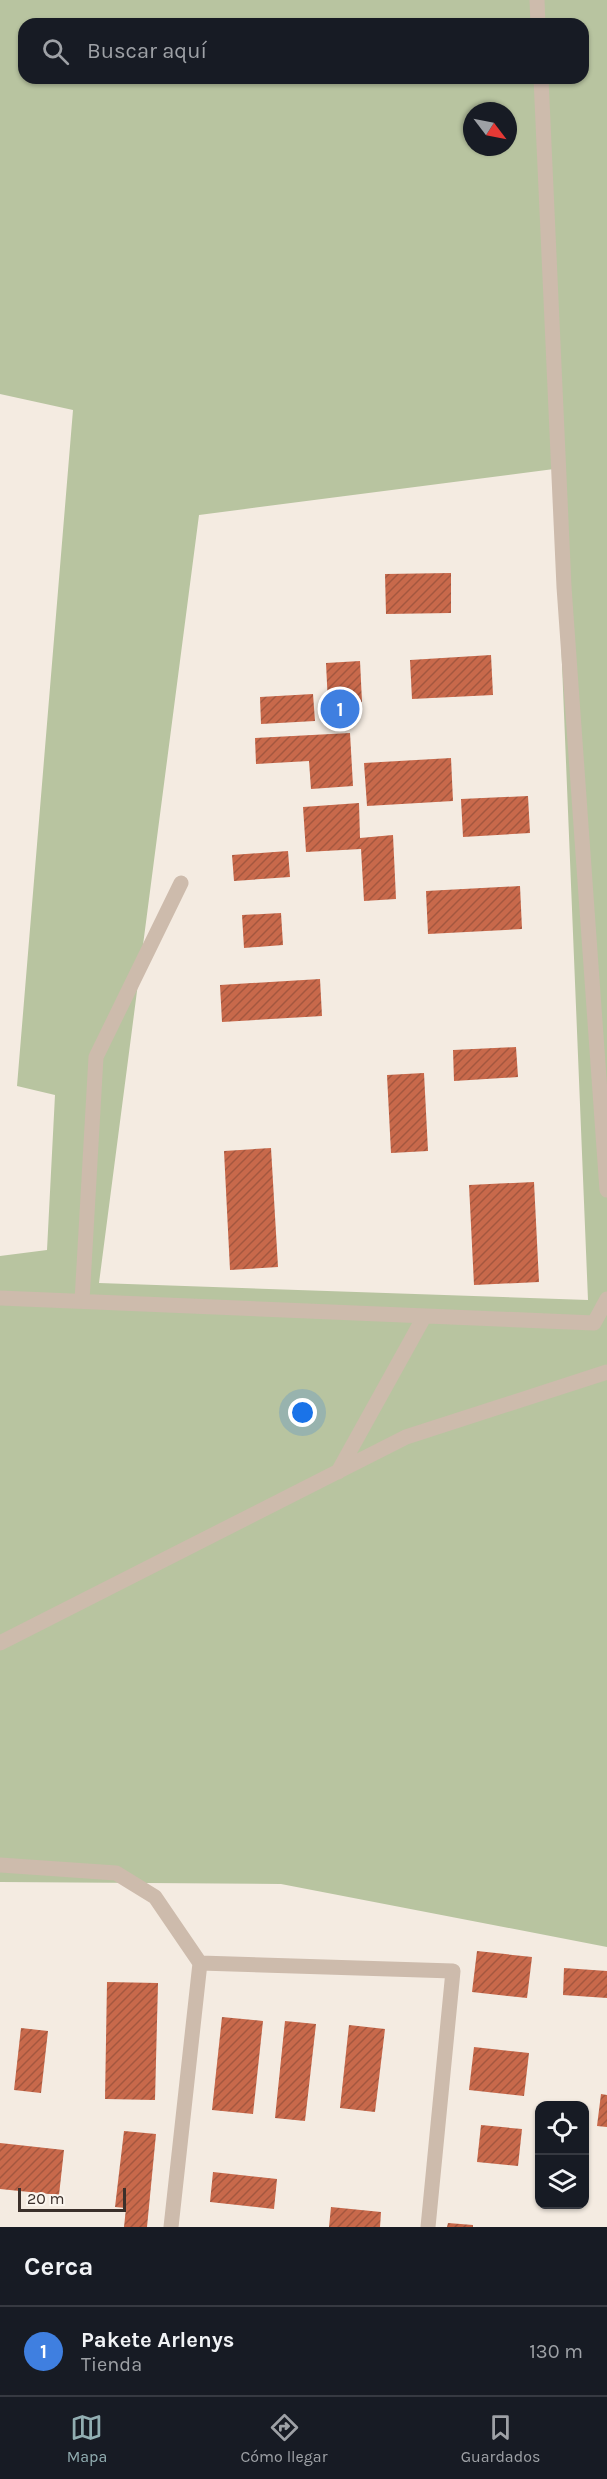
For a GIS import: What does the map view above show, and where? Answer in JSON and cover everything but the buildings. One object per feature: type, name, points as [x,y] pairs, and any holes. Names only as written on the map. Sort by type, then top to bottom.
[{"type":"street","points":[[537,0],[538,18]]},
{"type":"street","points":[[541,84],[564,587],[607,1190]]},
{"type":"street","points":[[82,1302],[96,1057],[181,883]]},
{"type":"street","points":[[0,1298],[594,1323],[607,1299]]},
{"type":"street","points":[[338,1472],[423,1317]]},
{"type":"street","points":[[0,1643],[406,1437],[607,1372]]},
{"type":"street","points":[[0,1864],[116,1873],[155,1897],[200,1963],[171,2227]]},
{"type":"street","points":[[200,1963],[453,1971],[428,2227]]},
{"type":"green space","points":[[0,0],[607,0],[607,1947],[281,1884],[0,1882],[0,1256],[47,1250],[55,1095],[17,1086],[73,410],[0,394]],"holes":[[[554,469],[588,1300],[99,1283],[199,515]]]},
{"type":"place","name":"Pakete Arlenys","points":[[340,709]]}]
